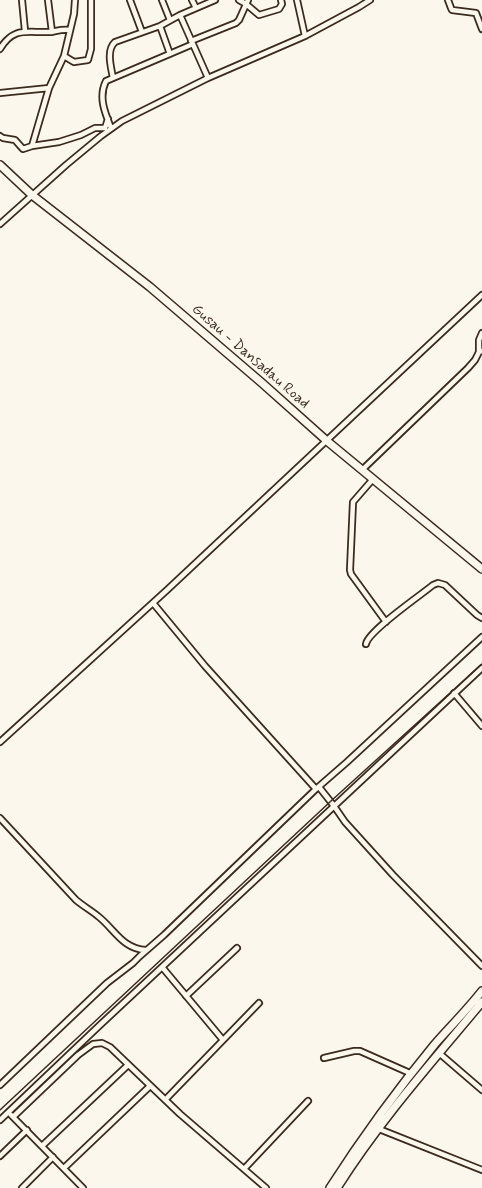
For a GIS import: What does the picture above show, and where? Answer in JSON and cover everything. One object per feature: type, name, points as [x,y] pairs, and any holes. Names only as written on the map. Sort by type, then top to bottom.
[{"type":"main road","name":"Gusau - Dansadau Road","points":[[0,165],[32,195],[150,287],[327,441],[482,569]]},
{"type":"main road","points":[[330,1188],[362,1140],[435,1044],[482,992]]},
{"type":"main road","points":[[337,1188],[379,1129],[439,1053],[482,1002]]},
{"type":"street","points":[[22,0],[25,31]]},
{"type":"street","points":[[48,0],[52,32]]},
{"type":"street","points":[[32,146],[49,88],[64,56],[74,14],[75,0]]},
{"type":"street","points":[[64,56],[74,62],[88,60],[91,41],[91,0]]},
{"type":"street","points":[[130,0],[142,32]]},
{"type":"street","points":[[162,0],[170,20]]},
{"type":"street","points":[[192,0],[196,8]]},
{"type":"street","points":[[113,78],[110,66],[110,50],[113,44],[160,26],[180,15],[215,0]]},
{"type":"street","points":[[239,0],[247,2],[260,15],[279,9],[282,4],[281,0]]},
{"type":"street","points":[[297,0],[305,36]]},
{"type":"street","points":[[0,224],[66,164],[111,128],[130,116],[208,78],[305,36],[370,0]]},
{"type":"street","points":[[448,0],[452,10],[476,13],[482,29]]},
{"type":"street","points":[[111,128],[103,107],[102,88],[106,81],[170,54],[192,42],[236,23],[239,20],[247,2]]},
{"type":"street","points":[[180,15],[208,78]]},
{"type":"street","points":[[160,26],[170,54]]},
{"type":"street","points":[[0,49],[7,39],[16,33],[25,31],[52,32],[62,29],[69,30]]},
{"type":"street","points":[[0,93],[49,88]]},
{"type":"street","points":[[0,136],[15,140],[23,149],[32,146],[59,142],[81,135],[96,128],[105,128],[108,119]]},
{"type":"street","points":[[0,742],[153,603],[482,295]]},
{"type":"street","points":[[362,470],[468,368],[481,352],[479,340],[482,333]]},
{"type":"street","points":[[373,479],[353,502],[350,570],[351,574],[386,622]]},
{"type":"street","points":[[366,644],[370,636],[386,622],[427,590],[438,584],[445,585],[482,618]]},
{"type":"street","points":[[153,603],[206,666],[334,806],[344,822],[393,875],[482,966]]},
{"type":"street","points":[[0,1085],[107,983],[134,963],[317,788],[482,637]]},
{"type":"street","points":[[0,1120],[482,668]]},
{"type":"street","points":[[454,694],[482,726]]},
{"type":"street","points":[[0,818],[76,900],[85,908],[97,915],[127,945],[138,950],[146,950]]},
{"type":"street","points":[[186,996],[237,948]]},
{"type":"street","points":[[162,967],[223,1040]]},
{"type":"street","points":[[165,1100],[259,1003]]},
{"type":"street","points":[[13,1116],[78,1055],[93,1044],[102,1042],[110,1047],[165,1100],[266,1188]]},
{"type":"street","points":[[324,1058],[360,1051],[412,1074]]},
{"type":"street","points":[[439,1053],[482,1090]]},
{"type":"street","points":[[42,1146],[128,1065]]},
{"type":"street","points":[[64,1168],[150,1086]]},
{"type":"street","points":[[244,1169],[308,1101]]},
{"type":"street","points":[[8,1112],[82,1188]]},
{"type":"street","points":[[379,1129],[482,1170]]},
{"type":"street","points":[[0,1156],[27,1130]]},
{"type":"street","points":[[22,1188],[53,1157]]},
{"type":"railway","points":[[0,1110],[331,801],[482,664]]}]
